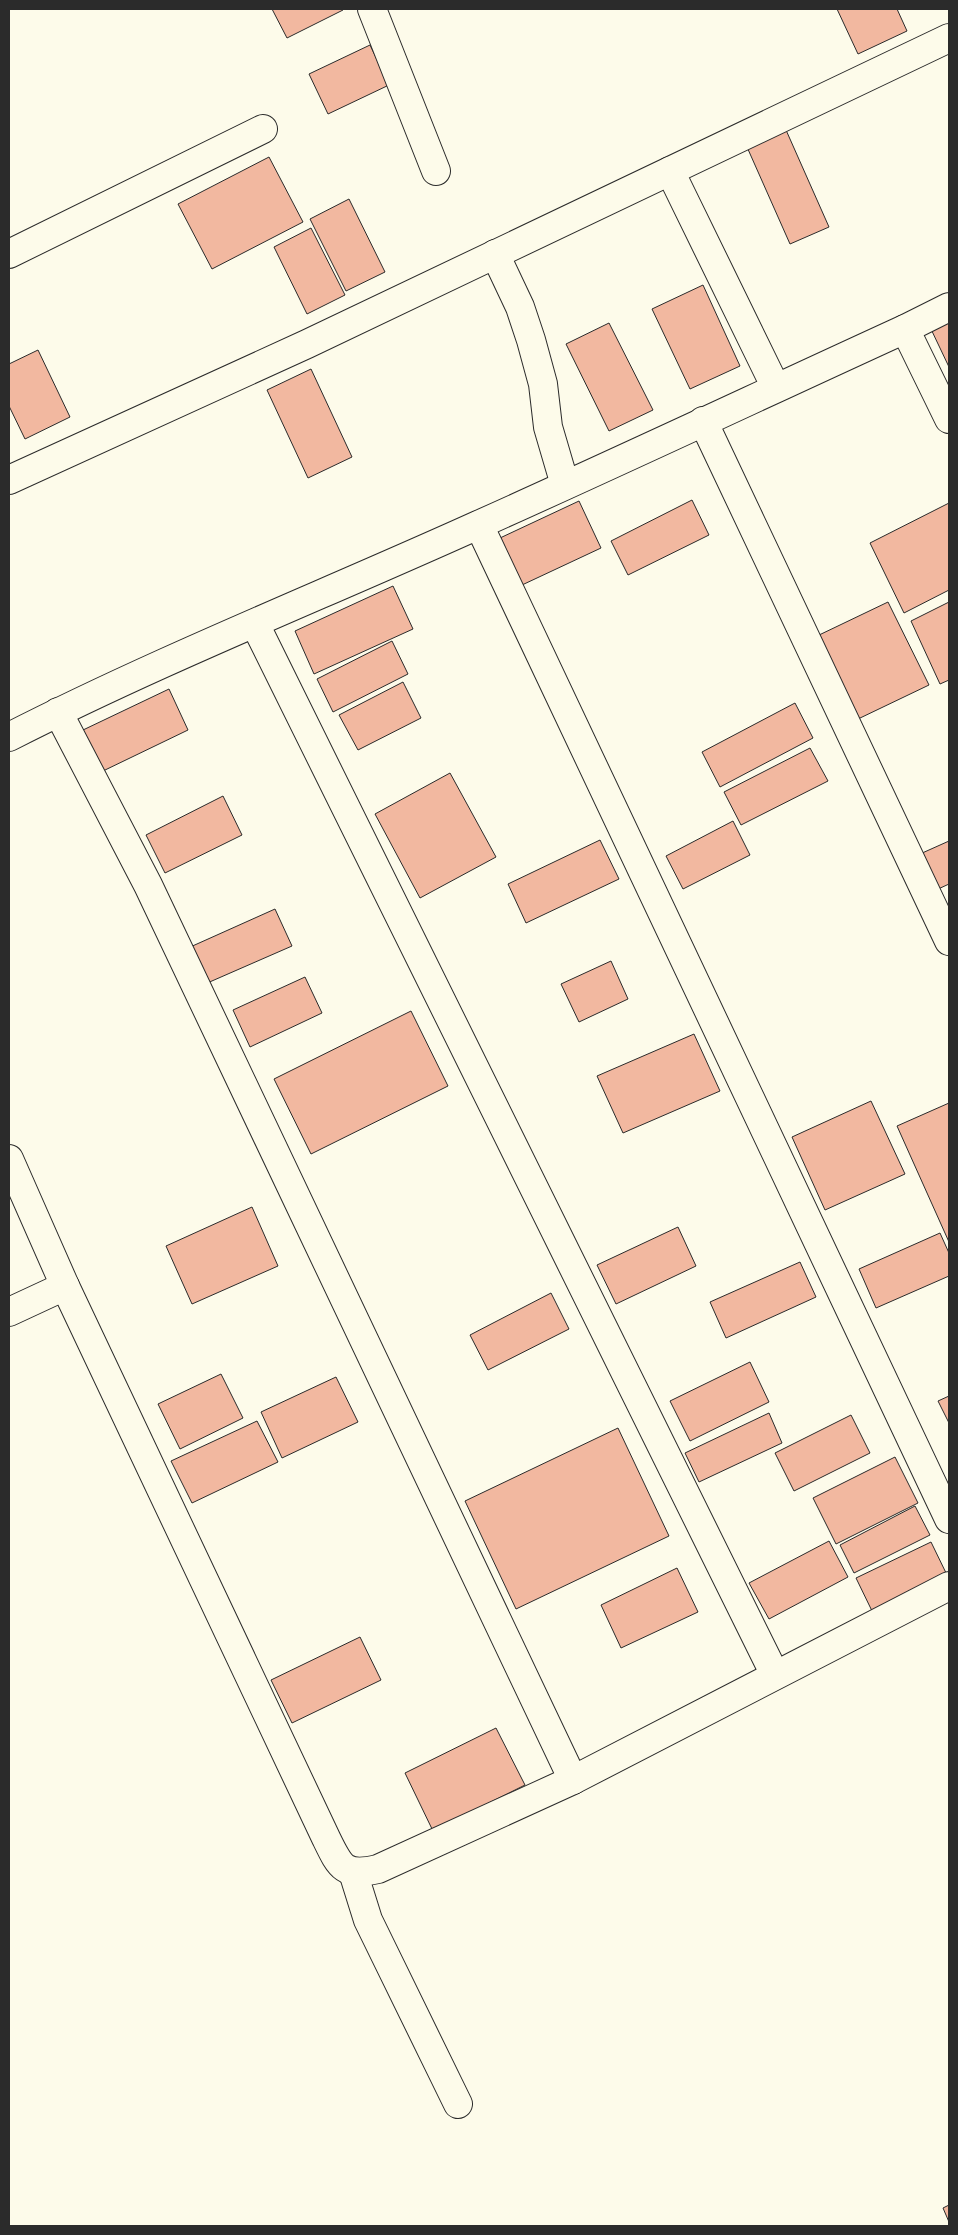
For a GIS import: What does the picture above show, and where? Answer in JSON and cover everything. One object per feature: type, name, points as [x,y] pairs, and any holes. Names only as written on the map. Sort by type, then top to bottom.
[{"type":"street","points":[[372,9],[436,171]]},
{"type":"street","points":[[9,480],[307,344],[949,38]]},
{"type":"street","points":[[9,254],[263,129]]},
{"type":"street","points":[[670,171],[776,388]]},
{"type":"street","points":[[495,254],[520,307],[528,331],[543,384],[548,427],[565,485]]},
{"type":"street","points":[[9,737],[199,646],[255,624],[479,525],[905,330],[949,307]]},
{"type":"street","points":[[905,330],[949,419]]},
{"type":"street","points":[[703,421],[947,930]]},
{"type":"street","points":[[479,525],[949,1519]]},
{"type":"street","points":[[255,624],[775,1675]]},
{"type":"street","points":[[58,712],[148,885],[573,1780]]},
{"type":"street","points":[[9,1159],[65,1286],[333,1854],[345,1870],[364,1872],[378,1869],[573,1780],[949,1586]]},
{"type":"street","points":[[9,1312],[65,1286]]},
{"type":"street","points":[[353,1872],[368,1920],[458,2104]]},
{"type":"building","points":[[272,9],[343,9],[343,10],[287,38]]},
{"type":"building","points":[[837,9],[897,9],[907,31],[858,54]]},
{"type":"building","points":[[370,45],[389,85],[328,114],[309,74]]},
{"type":"building","points":[[786,130],[829,227],[790,244],[747,147]]},
{"type":"building","points":[[269,157],[303,222],[212,269],[178,204]]},
{"type":"building","points":[[349,199],[385,272],[346,291],[310,219]]},
{"type":"building","points":[[311,228],[345,295],[307,314],[274,247]]},
{"type":"building","points":[[703,285],[740,366],[690,389],[652,309]]},
{"type":"building","points":[[949,318],[949,367],[930,327]]},
{"type":"building","points":[[609,323],[653,410],[609,431],[566,344]]},
{"type":"building","points":[[38,350],[70,417],[25,439],[9,406],[9,364]]},
{"type":"building","points":[[311,369],[352,457],[308,478],[267,390]]},
{"type":"building","points":[[692,500],[709,535],[628,575],[611,541]]},
{"type":"building","points":[[579,501],[601,548],[522,585],[500,538]]},
{"type":"building","points":[[949,503],[949,590],[904,613],[870,543]]},
{"type":"building","points":[[393,586],[413,629],[314,674],[295,631]]},
{"type":"building","points":[[888,602],[929,685],[858,719],[817,636]]},
{"type":"building","points":[[949,602],[949,680],[940,684],[911,621]]},
{"type":"building","points":[[392,641],[408,674],[333,712],[317,679]]},
{"type":"building","points":[[403,682],[421,718],[358,750],[339,715]]},
{"type":"building","points":[[169,689],[188,730],[103,771],[83,730]]},
{"type":"building","points":[[795,703],[813,738],[720,787],[702,752]]},
{"type":"building","points":[[810,748],[828,781],[741,825],[724,792]]},
{"type":"building","points":[[450,773],[496,857],[420,898],[375,814]]},
{"type":"building","points":[[223,796],[242,835],[165,873],[146,835]]},
{"type":"building","points":[[733,821],[750,855],[683,889],[666,856]]},
{"type":"building","points":[[600,840],[619,879],[526,923],[508,884]]},
{"type":"building","points":[[949,841],[949,884],[936,890],[920,854]]},
{"type":"building","points":[[275,909],[292,946],[205,984],[188,948]]},
{"type":"building","points":[[611,961],[628,999],[579,1022],[561,984]]},
{"type":"building","points":[[305,977],[322,1013],[250,1047],[233,1010]]},
{"type":"building","points":[[411,1011],[448,1086],[311,1154],[274,1079]]},
{"type":"building","points":[[694,1034],[720,1091],[623,1133],[597,1076]]},
{"type":"building","points":[[871,1101],[905,1174],[825,1210],[792,1137]]},
{"type":"building","points":[[949,1103],[949,1242],[897,1126]]},
{"type":"building","points":[[252,1207],[278,1266],[192,1304],[166,1246]]},
{"type":"building","points":[[678,1227],[696,1266],[616,1304],[597,1265]]},
{"type":"building","points":[[940,1233],[949,1253],[949,1276],[876,1308],[859,1269]]},
{"type":"building","points":[[800,1262],[816,1297],[726,1338],[710,1302]]},
{"type":"building","points":[[551,1293],[569,1329],[488,1370],[470,1335]]},
{"type":"building","points":[[750,1362],[769,1402],[690,1441],[670,1401]]},
{"type":"building","points":[[221,1374],[243,1418],[180,1449],[158,1404]]},
{"type":"building","points":[[336,1377],[358,1422],[282,1458],[261,1412]]},
{"type":"building","points":[[949,1396],[949,1423],[938,1401]]},
{"type":"building","points":[[769,1413],[782,1443],[699,1482],[685,1453]]},
{"type":"building","points":[[851,1415],[870,1453],[794,1491],[775,1453]]},
{"type":"building","points":[[257,1421],[278,1462],[192,1503],[171,1461]]},
{"type":"building","points":[[618,1428],[669,1536],[516,1609],[465,1501]]},
{"type":"building","points":[[895,1457],[918,1503],[836,1544],[813,1498]]},
{"type":"building","points":[[915,1506],[930,1535],[854,1573],[840,1545]]},
{"type":"building","points":[[829,1541],[848,1577],[769,1619],[749,1583]]},
{"type":"building","points":[[931,1542],[948,1577],[873,1613],[856,1578]]},
{"type":"building","points":[[677,1568],[698,1612],[621,1648],[601,1605]]},
{"type":"building","points":[[360,1637],[381,1680],[292,1723],[271,1680]]},
{"type":"building","points":[[496,1728],[525,1785],[433,1831],[405,1773]]},
{"type":"building","points":[[949,2205],[949,2222],[943,2208]]}]
